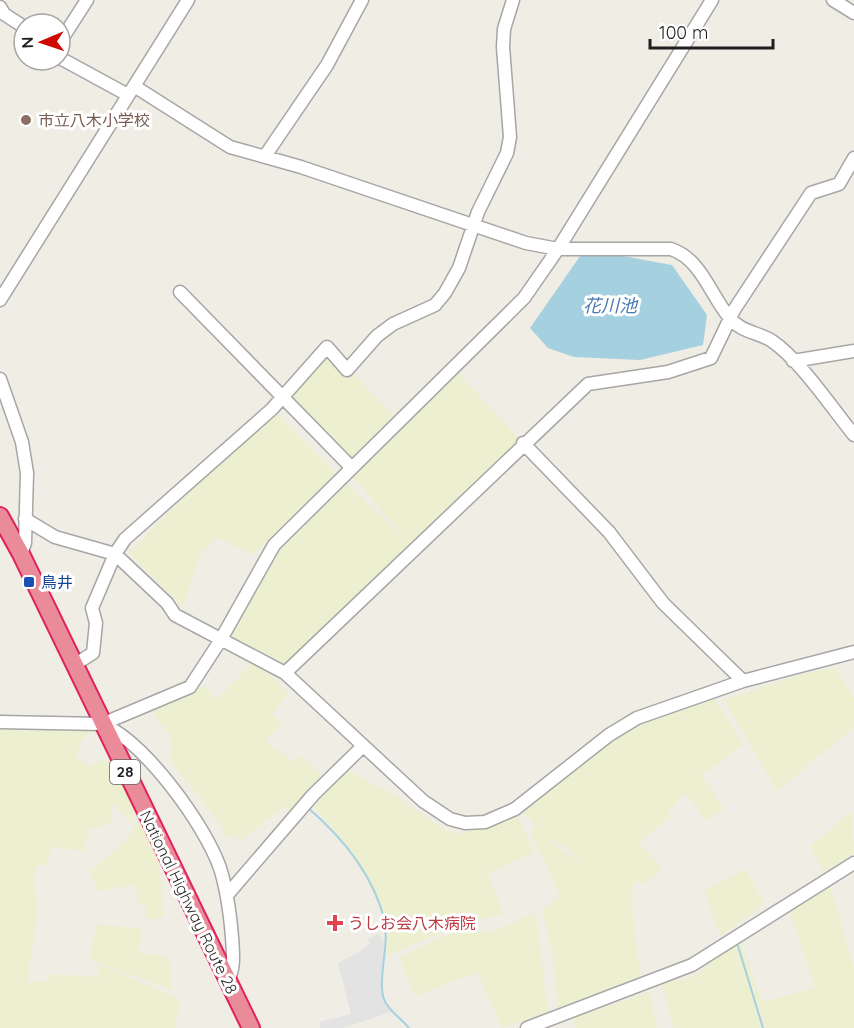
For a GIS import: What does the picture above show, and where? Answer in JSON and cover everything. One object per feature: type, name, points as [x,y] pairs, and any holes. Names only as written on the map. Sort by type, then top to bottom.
[{"type":"highway","name":"National Highway Route 28","points":[[0,516],[5,536],[21,554],[251,1028]]},
{"type":"street","points":[[72,23],[87,0]]},
{"type":"street","points":[[0,300],[188,0]]},
{"type":"street","points":[[264,156],[327,65],[362,0]]},
{"type":"street","points":[[74,665],[93,653],[96,623],[92,608],[115,554],[125,539],[283,397],[327,347],[347,370],[377,336],[393,324],[435,304],[445,293],[459,268],[474,223],[507,153],[510,137],[503,47],[504,29],[513,0]]},
{"type":"street","points":[[102,724],[190,687],[220,641],[274,545],[524,298],[558,249],[712,0]]},
{"type":"street","points":[[833,0],[854,13]]},
{"type":"street","points":[[0,7],[4,14],[12,19]]},
{"type":"street","points":[[72,64],[131,91],[230,147],[474,223],[526,243],[558,249],[671,249],[684,253],[694,264],[729,319],[740,327],[773,342],[793,361],[854,435]]},
{"type":"street","points":[[285,674],[523,443],[588,384],[668,372],[711,358],[729,319],[811,192],[839,184],[854,158]]},
{"type":"street","points":[[180,292],[351,467]]},
{"type":"street","points":[[793,361],[854,351]]},
{"type":"street","points":[[0,379],[22,442],[27,473],[25,543],[21,554]]},
{"type":"street","points":[[523,443],[609,532],[663,603],[743,681]]},
{"type":"street","points":[[25,519],[55,537],[115,554],[167,603],[175,615],[285,674],[362,747],[435,811],[465,823],[484,822],[515,808],[609,735],[637,718],[743,681],[854,652]]},
{"type":"street","points":[[0,722],[102,724],[115,730],[136,748],[168,782],[211,849],[227,895],[234,969],[228,981]]},
{"type":"street","points":[[227,895],[313,795],[362,747]]},
{"type":"street","points":[[527,1028],[557,1023],[692,965],[854,863]]},
{"type":"green space","points":[[332,351],[398,421],[453,368],[523,443],[285,673],[220,641],[266,556],[340,478],[409,542],[283,397]]},
{"type":"green space","points":[[272,409],[337,474],[252,555],[217,537],[201,553],[182,607],[129,553]]},
{"type":"green space","points":[[255,659],[289,694],[272,713],[282,722],[266,741],[293,762],[302,756],[324,778],[291,812],[285,806],[240,841],[235,834],[226,839],[219,822],[168,758],[172,755],[169,734],[148,708],[204,686],[217,700]]},
{"type":"green space","points":[[835,667],[854,699],[854,727],[777,791],[724,700],[795,676]]},
{"type":"green space","points":[[714,699],[744,744],[702,775],[724,809],[705,820],[686,793],[668,812],[671,816],[639,842],[662,870],[643,884],[635,881],[631,899],[641,979],[558,1008],[553,959],[542,910],[560,896],[531,833],[534,825],[540,829],[522,811],[597,749],[634,727]],"holes":[[[549,839],[568,848],[586,864],[561,850]]]},
{"type":"green space","points":[[0,729],[95,730],[82,740],[76,755],[89,767],[108,757],[137,809],[130,822],[112,803],[112,822],[88,830],[85,851],[53,847],[46,865],[36,866],[34,881],[38,910],[27,983],[48,980],[51,974],[97,977],[99,965],[180,999],[175,1028],[0,1028]]},
{"type":"green space","points":[[341,767],[396,796],[445,830],[462,834],[515,809],[534,852],[488,874],[504,915],[473,920],[386,956],[387,930],[380,906],[351,851],[308,801]]},
{"type":"green space","points":[[852,811],[854,854],[824,872],[810,846]]},
{"type":"green space","points":[[139,819],[160,863],[158,870],[163,885],[161,906],[165,917],[146,919],[145,904],[137,904],[136,885],[97,891],[90,871],[126,841]]},
{"type":"green space","points":[[746,869],[764,904],[720,936],[704,890]]},
{"type":"green space","points":[[830,884],[854,968],[854,1028],[673,1028],[662,983],[693,977],[740,939],[762,1002],[815,988],[790,913]]},
{"type":"green space","points":[[536,912],[548,1013],[502,1028],[477,972],[415,996],[399,957],[458,930],[492,932]]},
{"type":"green space","points":[[96,924],[142,929],[139,953],[169,957],[172,990],[90,960]]},
{"type":"green space","points":[[650,992],[657,1028],[575,1028],[572,1018]]},
{"type":"shaded area","points":[[378,934],[385,942],[381,992],[391,1012],[343,1028],[320,1028],[319,1022],[351,1014],[338,963],[361,951],[370,944],[368,939]]},
{"type":"water","name":"花川池","points":[[585,249],[672,265],[707,315],[703,345],[640,360],[574,357],[548,348],[530,328]]},
{"type":"waterway","points":[[307,807],[332,830],[354,856],[372,886],[384,918],[383,996],[390,1009],[409,1028]]},
{"type":"waterway","points":[[738,946],[763,1028]]},
{"type":"place","name":"市立八木小学校","points":[[26,120]]},
{"type":"place","name":"鳥井","points":[[29,582]]},
{"type":"place","name":"うしお会八木病院","points":[[335,923]]}]
